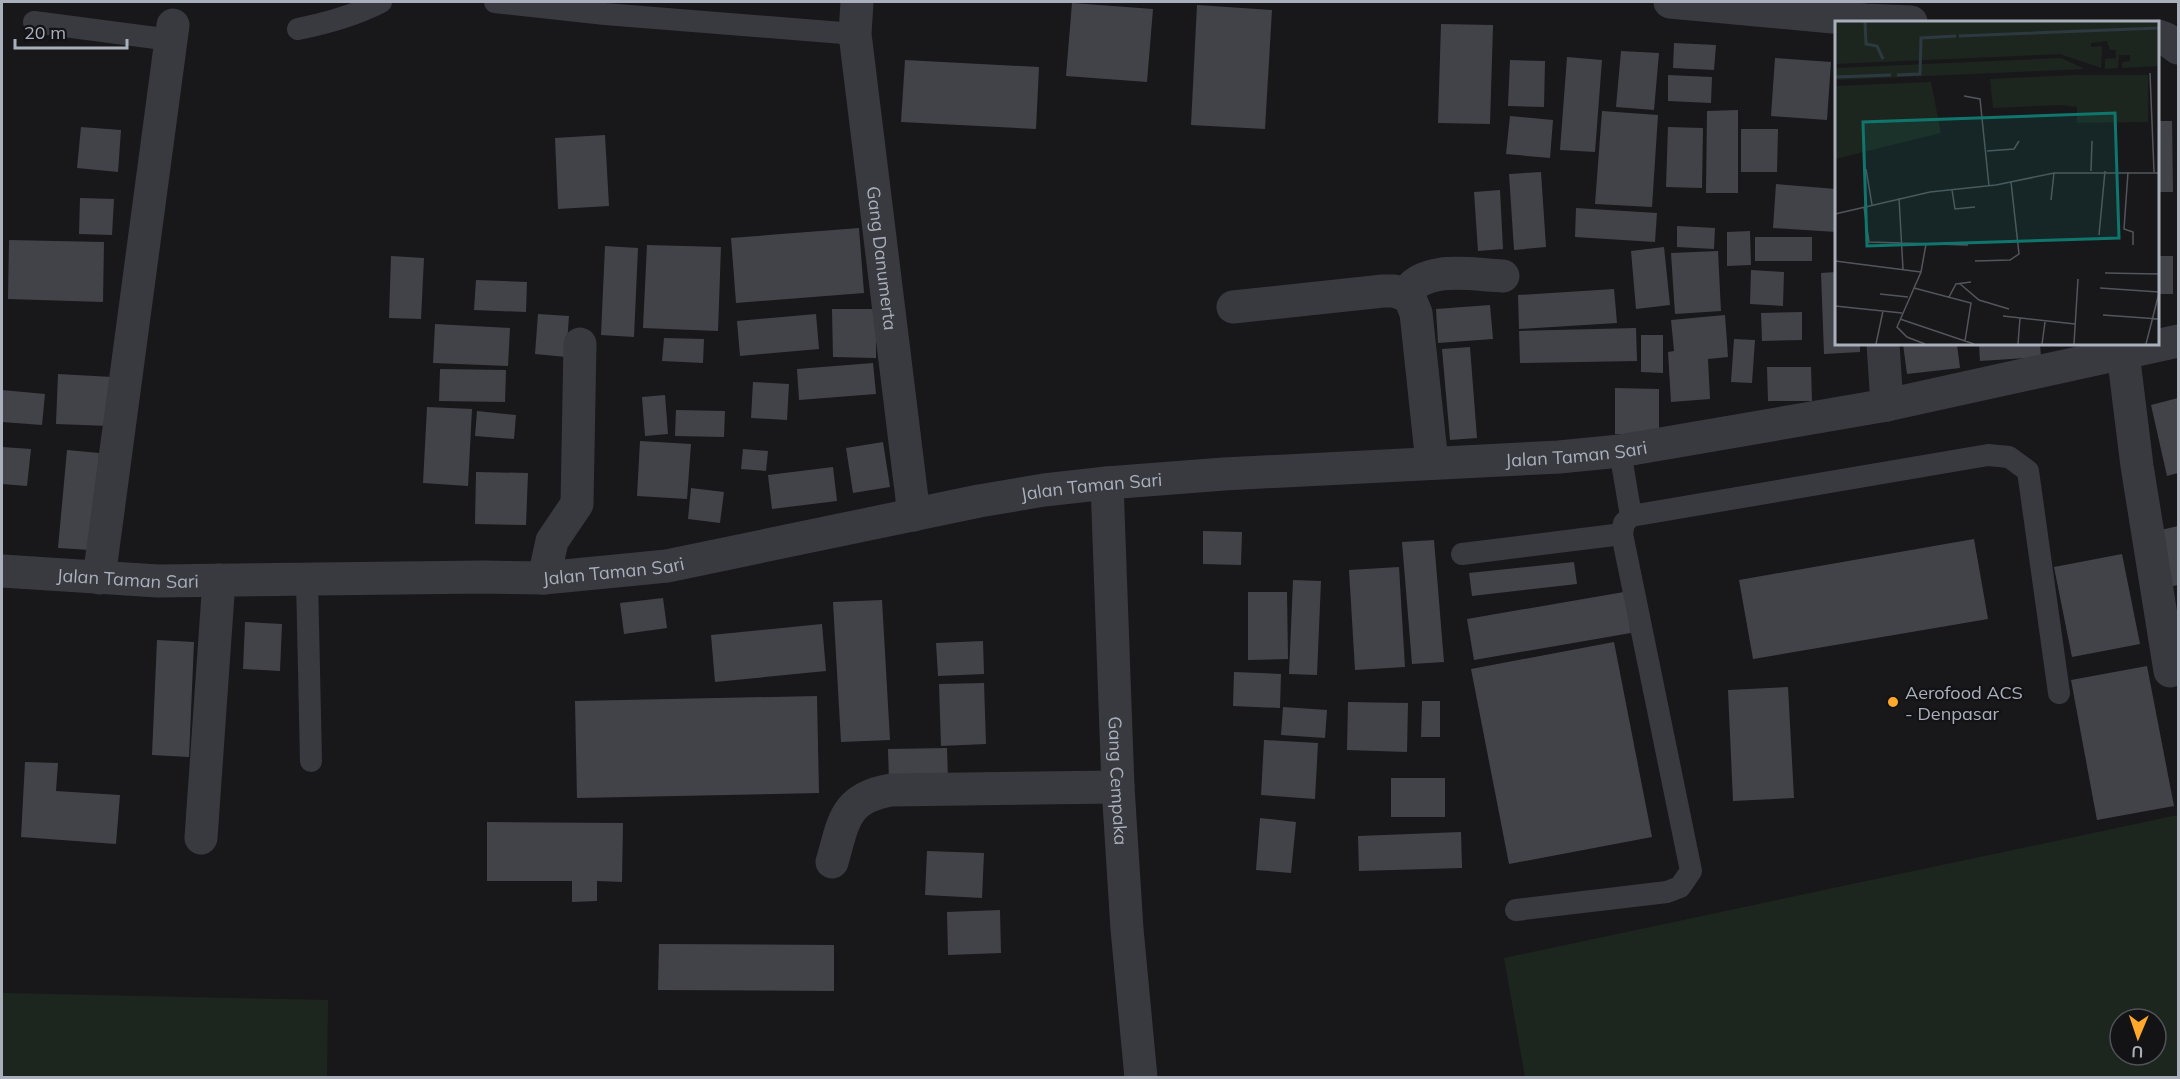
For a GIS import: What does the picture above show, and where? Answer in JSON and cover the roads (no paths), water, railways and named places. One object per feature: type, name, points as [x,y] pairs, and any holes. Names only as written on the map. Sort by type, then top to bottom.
[{"type":"street","name":"Gang Danumerta","points":[[857,2],[855,34],[914,515]]},
{"type":"street","points":[[1670,2],[1865,15],[1904,21]]},
{"type":"street","points":[[99,578],[172,33]]},
{"type":"street","points":[[2159,37],[2178,48]]},
{"type":"street","points":[[1406,294],[1412,285],[1422,279],[1442,274],[1503,276]]},
{"type":"street","points":[[1233,307],[1383,291],[1406,294],[1412,300],[1416,313],[1432,463]]},
{"type":"street","name":"Jalan Taman Sari","points":[[2,572],[158,581],[544,578],[667,566],[1044,490],[1236,473],[1559,457],[1620,451],[1887,405],[2178,341]]},
{"type":"street","points":[[544,578],[552,541],[577,504],[580,344]]},
{"type":"street","points":[[1883,345],[1887,405]]},
{"type":"street","points":[[2123,354],[2137,466],[2170,671]]},
{"type":"street","name":"Gang Cempaka","points":[[1107,483],[1118,787],[1127,928],[1142,1077]]},
{"type":"street","points":[[201,838],[219,580]]},
{"type":"street","points":[[832,862],[845,819],[855,804],[864,797],[876,793],[891,790],[1118,787]]},
{"type":"lane","points":[[298,28],[337,21],[381,2]]},
{"type":"lane","points":[[495,2],[605,14],[855,34]]},
{"type":"lane","points":[[34,22],[172,33]]},
{"type":"lane","points":[[1516,910],[1667,892],[1680,887],[1691,871],[1626,525],[1620,451]]},
{"type":"lane","points":[[1462,554],[1626,525],[1988,455],[2009,458],[2028,471],[2058,693]]},
{"type":"lane","points":[[307,579],[311,761]]},
{"type":"place","name":"Aerofood ACS - Denpasar","points":[[1893,702]]}]
